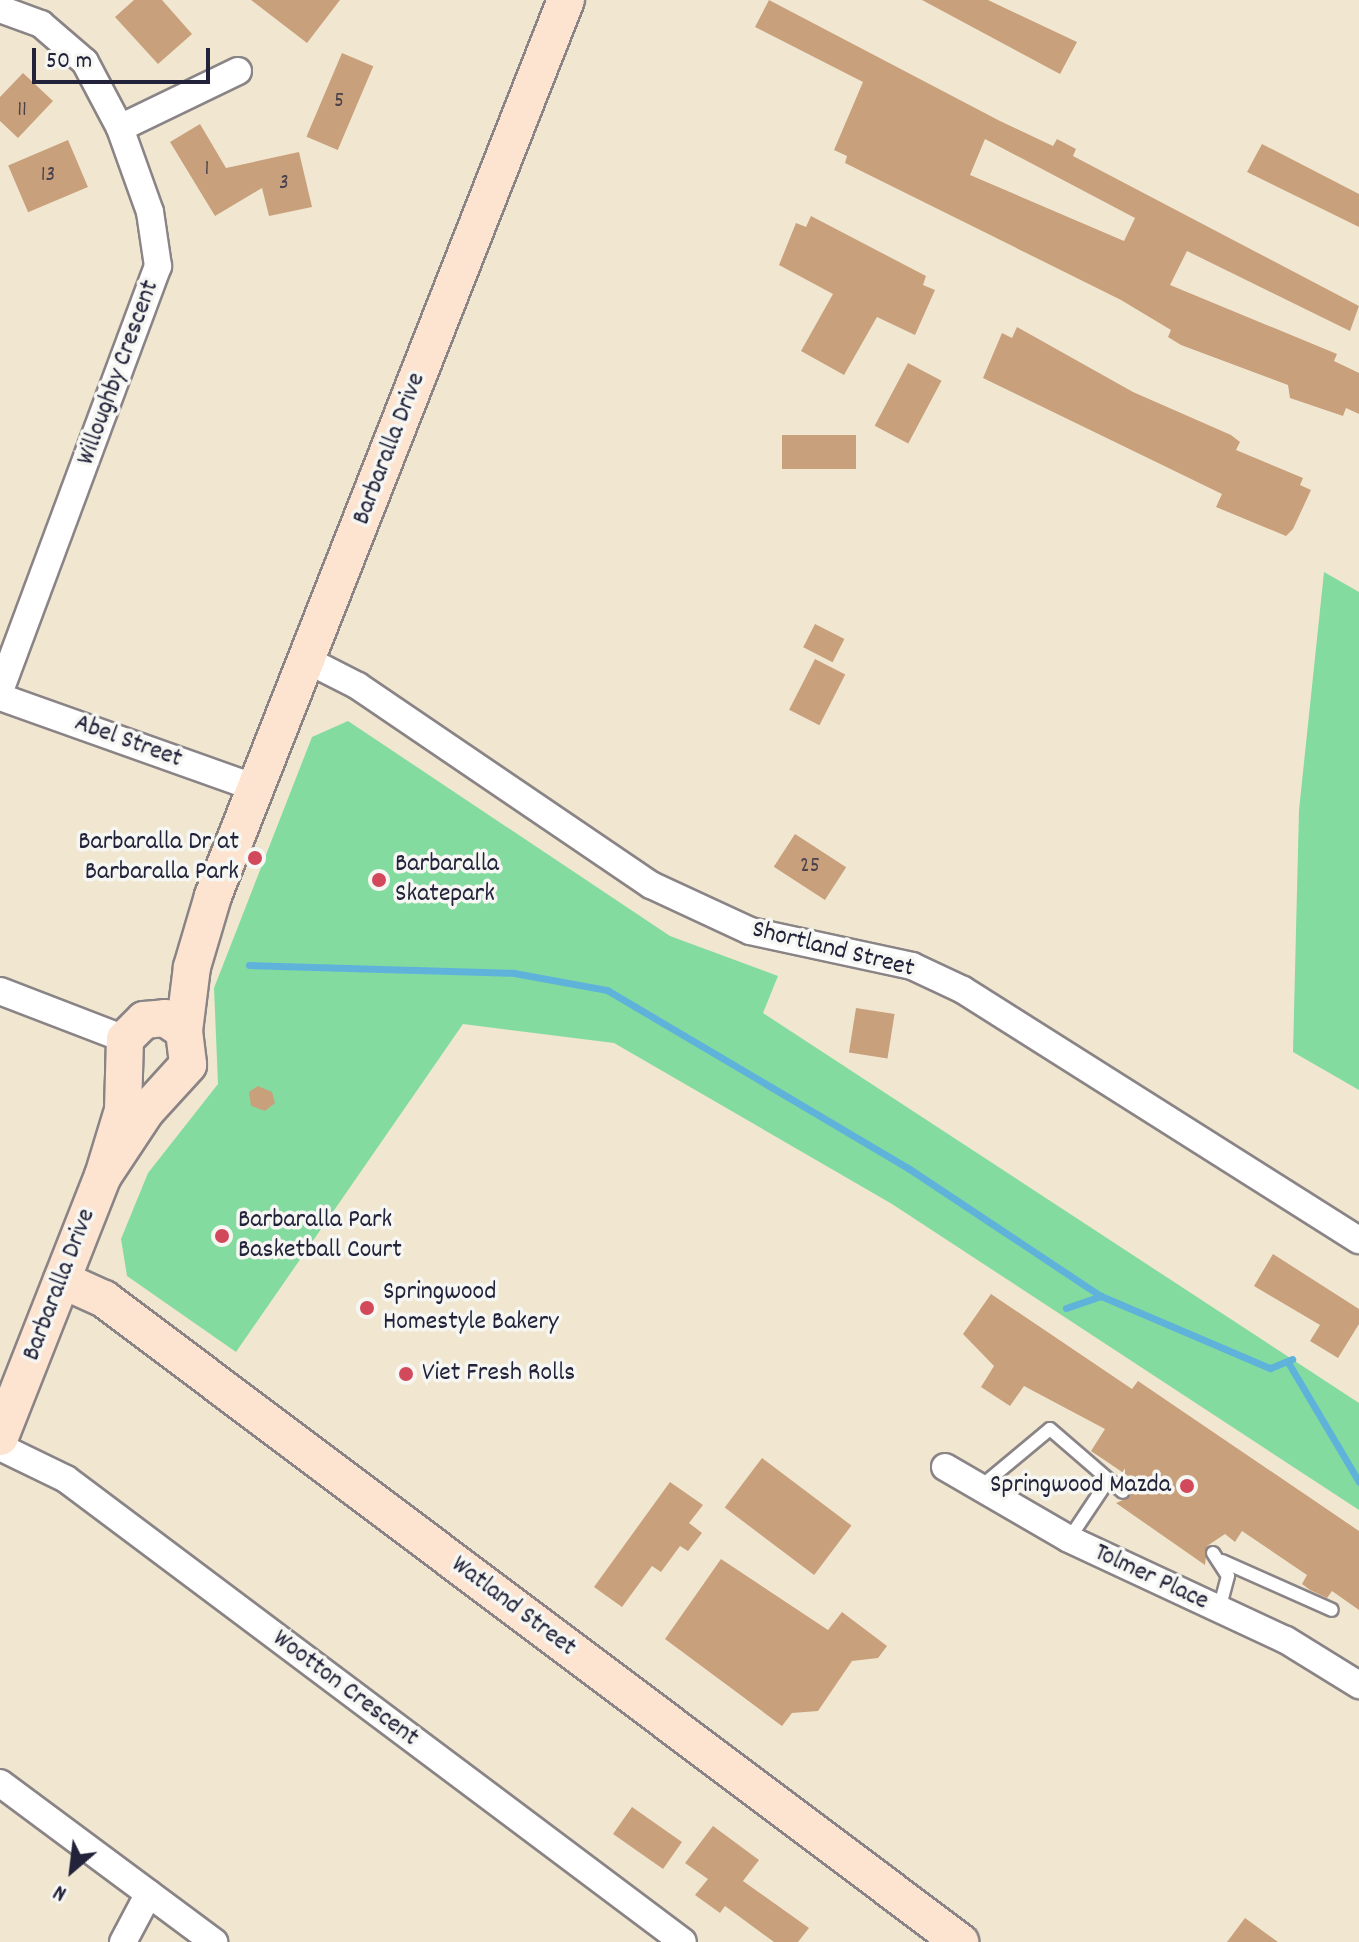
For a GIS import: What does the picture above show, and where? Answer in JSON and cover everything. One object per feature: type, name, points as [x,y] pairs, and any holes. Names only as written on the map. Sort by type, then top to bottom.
[{"type":"street","name":"Barbaralla Drive","points":[[103,1176],[188,1065],[169,1024],[192,967],[213,896],[566,0]]},
{"type":"street","name":"Willoughby Crescent","points":[[0,9],[41,24],[85,62],[120,128],[150,212],[158,266],[0,690]]},
{"type":"street","points":[[120,128],[238,71]]},
{"type":"street","name":"Shortland Street","points":[[307,660],[358,686],[651,885],[750,931],[912,966],[963,990],[1359,1240]]},
{"type":"street","name":"Abel Street","points":[[0,697],[256,788]]},
{"type":"street","points":[[0,991],[125,1053],[151,1085],[172,1082]]},
{"type":"street","points":[[125,1053],[169,1024]]},
{"type":"street","name":"Barbaralla Drive","points":[[0,1437],[103,1176],[123,1110],[125,1053]]},
{"type":"street","name":"Watland Street","points":[[62,1280],[104,1299],[960,1942]]},
{"type":"street","name":"Wootton Crescent","points":[[0,1447],[66,1479],[683,1942]]},
{"type":"street","name":"Tolmer Place","points":[[945,1467],[1069,1539],[1219,1610],[1359,1685]]},
{"type":"street","points":[[0,1783],[214,1942]]},
{"type":"street","points":[[123,1942],[149,1893]]},
{"type":"lane","points":[[979,1488],[1050,1429],[1107,1482],[1123,1492]]},
{"type":"lane","points":[[1069,1539],[1107,1482]]},
{"type":"lane","points":[[1219,1610],[1228,1576],[1217,1557],[1332,1610]]},
{"type":"green space","points":[[1324,572],[1359,592],[1359,1090],[1293,1052],[1299,810]]},
{"type":"green space","points":[[348,721],[670,936],[778,976],[763,1013],[1359,1403],[1359,1510],[892,1204],[614,1043],[463,1024],[236,1352],[127,1276],[121,1239],[148,1173],[218,1084],[214,988],[312,737]]},
{"type":"building","points":[[134,0],[162,0],[192,34],[158,64],[115,17]]},
{"type":"building","points":[[251,0],[340,0],[307,43]]},
{"type":"building","points":[[769,0],[1000,121],[1053,146],[1057,139],[1076,149],[1073,156],[1359,306],[1350,331],[1187,251],[1170,285],[1337,354],[1334,361],[1359,373],[1359,414],[1346,408],[1343,416],[1290,398],[1288,385],[1181,345],[1168,337],[1171,330],[1121,300],[845,163],[847,156],[834,150],[863,82],[755,27]],"holes":[[[985,139],[1135,218],[1124,241],[970,175]]]},
{"type":"building","points":[[922,0],[988,0],[1077,42],[1060,74]]},
{"type":"building","points":[[342,53],[373,66],[338,150],[306,137]]},
{"type":"building","points":[[23,73],[53,101],[18,138],[0,121],[0,97]]},
{"type":"building","points":[[200,124],[226,168],[299,152],[312,207],[269,216],[262,188],[215,216],[170,142]]},
{"type":"building","points":[[68,140],[88,187],[28,212],[8,165]]},
{"type":"building","points":[[1262,144],[1359,194],[1359,227],[1247,172]]},
{"type":"building","points":[[811,216],[926,276],[923,285],[935,290],[915,335],[877,317],[844,375],[801,351],[833,294],[779,265],[796,223],[806,227]]},
{"type":"building","points":[[1017,327],[1133,392],[1231,435],[1240,442],[1236,450],[1303,478],[1300,485],[1311,490],[1293,529],[1286,536],[1216,507],[1222,494],[983,378],[1002,333],[1012,338]]},
{"type":"building","points":[[908,363],[942,381],[908,444],[875,426]]},
{"type":"building","points":[[782,435],[856,435],[856,469],[782,469]]},
{"type":"building","points":[[815,624],[844,639],[833,662],[803,647]]},
{"type":"building","points":[[815,659],[845,674],[819,725],[789,710]]},
{"type":"building","points":[[795,834],[846,867],[825,900],[774,867]]},
{"type":"building","points":[[856,1008],[895,1014],[887,1059],[849,1052]]},
{"type":"building","points":[[258,1086],[272,1092],[275,1103],[265,1111],[251,1106],[249,1092]]},
{"type":"building","points":[[1273,1254],[1359,1309],[1359,1324],[1338,1358],[1310,1341],[1320,1325],[1254,1286]]},
{"type":"building","points":[[991,1294],[1132,1389],[1138,1381],[1359,1531],[1359,1610],[1332,1591],[1327,1598],[1310,1590],[1302,1584],[1307,1575],[1242,1531],[1235,1542],[1225,1534],[1207,1546],[1205,1565],[1116,1503],[1130,1497],[1131,1478],[1091,1451],[1105,1429],[1024,1386],[1010,1406],[981,1387],[994,1366],[963,1334]]},
{"type":"building","points":[[762,1458],[851,1525],[814,1575],[725,1508]]},
{"type":"building","points":[[670,1482],[703,1505],[689,1523],[702,1533],[688,1551],[680,1546],[661,1572],[652,1566],[622,1607],[594,1587]]},
{"type":"building","points":[[721,1559],[828,1630],[842,1612],[887,1646],[878,1658],[852,1661],[818,1711],[792,1713],[782,1726],[665,1639]]},
{"type":"building","points":[[632,1807],[682,1842],[663,1869],[613,1834]]},
{"type":"building","points":[[713,1826],[759,1860],[743,1881],[809,1928],[798,1942],[774,1942],[725,1906],[720,1913],[695,1895],[708,1879],[685,1863]]},
{"type":"building","points":[[1245,1918],[1278,1942],[1227,1942]]},
{"type":"waterway","points":[[249,965],[514,973],[607,990],[908,1168],[1101,1296],[1270,1368],[1292,1359]]},
{"type":"waterway","points":[[1066,1308],[1101,1296]]},
{"type":"waterway","points":[[1289,1364],[1359,1482]]},
{"type":"place","name":"Barbaralla Dr at Barbaralla Park","points":[[255,858]]},
{"type":"place","name":"Barbaralla Skatepark","points":[[379,880]]},
{"type":"place","name":"Barbaralla Park Basketball Court","points":[[222,1236]]},
{"type":"place","name":"Springwood Homestyle Bakery","points":[[367,1308]]},
{"type":"place","name":"Viet Fresh Rolls","points":[[406,1374]]},
{"type":"place","name":"Springwood Mazda","points":[[1187,1486]]}]
